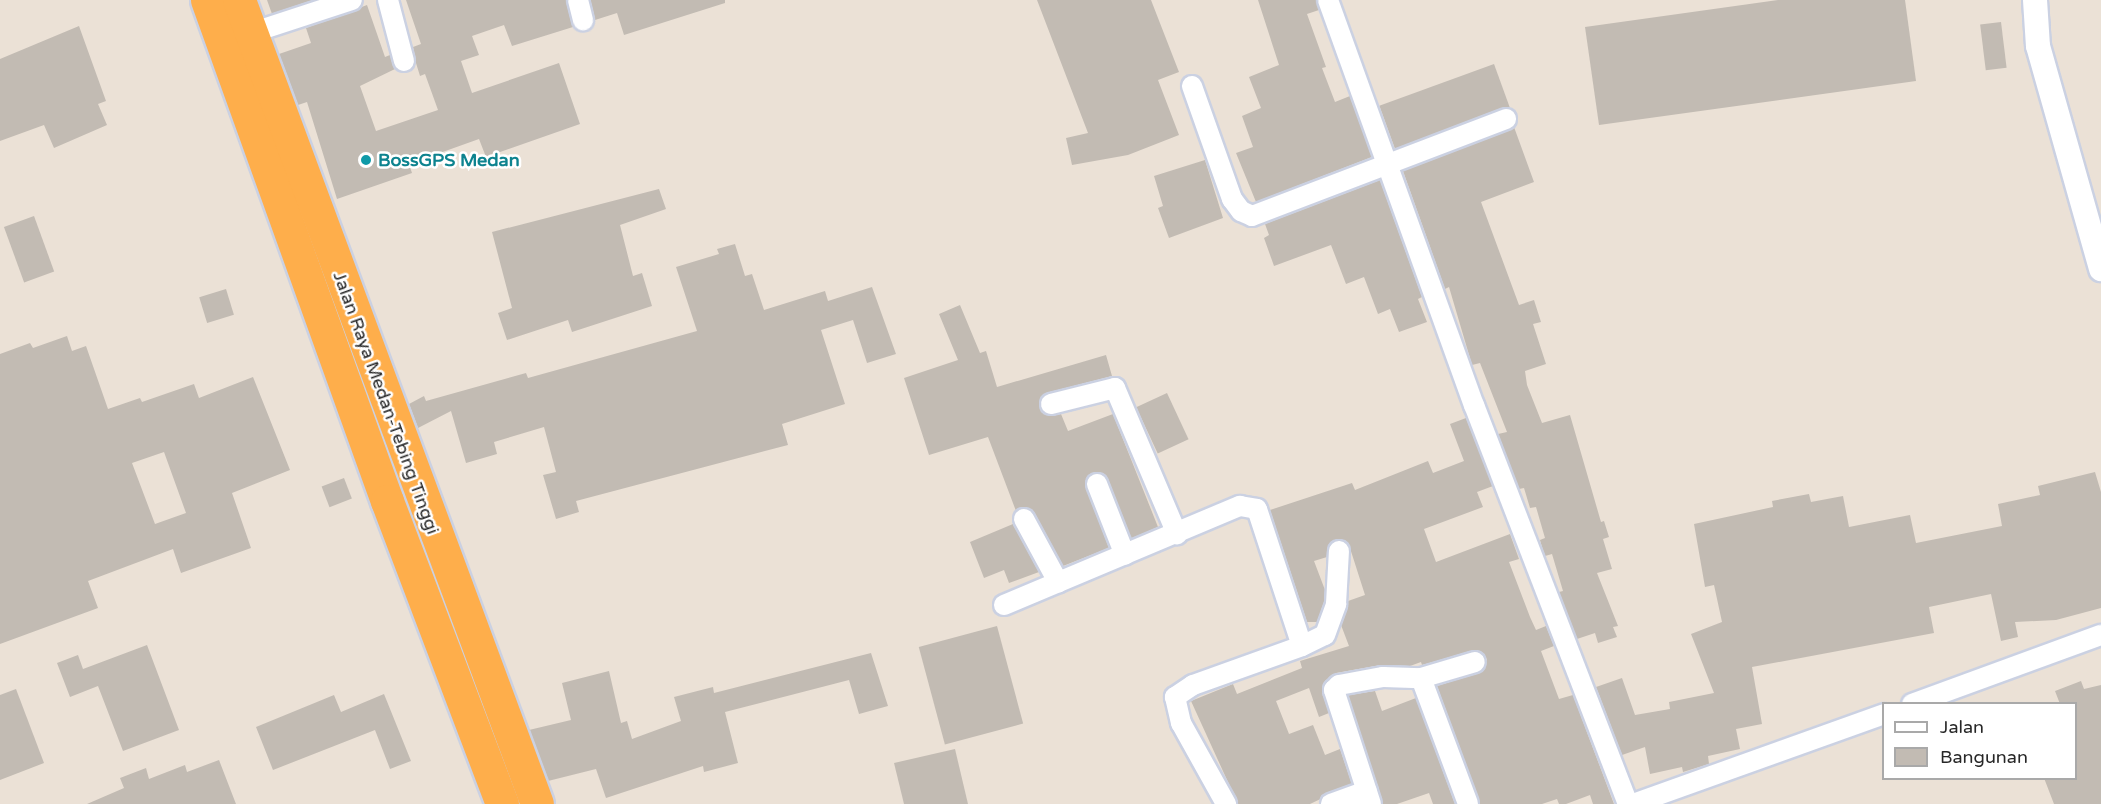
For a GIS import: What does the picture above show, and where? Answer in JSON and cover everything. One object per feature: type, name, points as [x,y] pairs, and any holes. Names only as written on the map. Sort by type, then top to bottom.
[{"type":"highway","name":"Jalan Raya Medan-Tebing Tinggi","points":[[207,0],[391,512],[502,804]]},
{"type":"highway","name":"Jalan Raya Medan-Tebing Tinggi","points":[[239,0],[537,804]]},
{"type":"street","points":[[251,33],[352,0]]},
{"type":"street","points":[[388,0],[404,61]]},
{"type":"street","points":[[578,0],[583,20]]},
{"type":"street","points":[[1328,0],[1474,405],[1628,804]]},
{"type":"street","points":[[2035,0],[2038,46],[2101,269]]},
{"type":"street","points":[[1192,86],[1232,199],[1246,215],[1259,214],[1506,119]]},
{"type":"street","points":[[1051,404],[1115,388],[1177,534]]},
{"type":"street","points":[[1097,484],[1125,555]]},
{"type":"street","points":[[1004,605],[1240,506],[1257,508],[1302,646]]},
{"type":"street","points":[[1024,519],[1058,582]]},
{"type":"street","points":[[1226,804],[1181,723],[1174,697],[1193,685],[1302,646],[1325,634],[1336,604],[1339,551]]},
{"type":"street","points":[[1917,702],[2101,635]]},
{"type":"street","points":[[1331,804],[1369,798],[1334,690],[1339,685],[1374,678],[1421,678],[1474,662]]},
{"type":"street","points":[[1421,678],[1468,804]]},
{"type":"street","points":[[1633,804],[1882,715]]},
{"type":"building","points":[[267,0],[313,0],[272,14]]},
{"type":"building","points":[[406,0],[566,0],[573,27],[512,46],[504,25],[472,36],[479,55],[461,61],[472,93],[559,63],[580,124],[486,157],[479,139],[409,164],[412,173],[337,199],[307,102],[298,105],[279,54],[311,43],[306,28],[367,5],[385,57],[390,55],[395,69],[360,86],[376,131],[438,110],[425,74],[420,76],[416,63],[413,47],[421,44]]},
{"type":"building","points":[[590,0],[725,0],[725,3],[624,35],[617,13],[595,20]]},
{"type":"building","points":[[1037,0],[1151,0],[1179,72],[1158,80],[1179,135],[1128,155],[1072,165],[1066,138],[1088,133]]},
{"type":"building","points":[[1258,0],[1316,0],[1319,10],[1307,14],[1326,67],[1322,68],[1335,102],[1350,96],[1372,157],[1256,202],[1236,153],[1253,147],[1242,116],[1261,108],[1249,77],[1279,65]]},
{"type":"building","points":[[1778,0],[1905,0],[1916,81],[1599,125],[1585,27]]},
{"type":"building","points":[[2001,22],[2007,68],[1986,70],[1980,25]]},
{"type":"building","points":[[79,26],[106,101],[98,104],[107,125],[54,148],[44,125],[0,141],[0,59]]},
{"type":"building","points":[[1494,64],[1510,108],[1395,150],[1379,106]]},
{"type":"building","points":[[1514,127],[1534,182],[1481,202],[1519,305],[1534,300],[1541,322],[1533,324],[1546,364],[1525,371],[1527,385],[1542,423],[1570,415],[1601,522],[1604,521],[1609,537],[1603,539],[1612,569],[1597,573],[1618,626],[1613,627],[1617,637],[1598,643],[1595,633],[1577,639],[1559,592],[1563,591],[1552,554],[1545,556],[1542,547],[1540,540],[1545,538],[1536,507],[1530,508],[1524,488],[1519,489],[1498,434],[1507,432],[1480,363],[1472,365],[1449,287],[1445,289],[1403,171]]},
{"type":"building","points":[[1205,160],[1223,218],[1169,238],[1158,208],[1163,206],[1154,176]]},
{"type":"building","points":[[1380,180],[1422,297],[1418,299],[1427,322],[1399,332],[1390,309],[1378,314],[1364,277],[1346,284],[1331,245],[1274,266],[1264,238],[1269,235],[1265,224]]},
{"type":"building","points":[[659,189],[666,209],[620,225],[633,276],[642,273],[652,306],[572,332],[568,320],[507,340],[498,313],[512,308],[492,232]]},
{"type":"building","points":[[34,216],[54,271],[24,282],[4,227]]},
{"type":"building","points":[[735,244],[745,276],[752,274],[764,310],[825,291],[828,301],[872,287],[896,354],[867,363],[853,320],[821,330],[845,404],[782,424],[788,445],[576,501],[579,512],[556,519],[543,475],[556,472],[544,427],[494,442],[497,454],[466,463],[451,411],[418,428],[409,404],[424,396],[426,401],[526,373],[528,378],[697,331],[676,267],[719,254],[717,249]]},
{"type":"building","points":[[226,289],[234,315],[207,323],[199,297]]},
{"type":"building","points":[[960,305],[980,353],[986,351],[997,387],[1106,355],[1112,376],[1048,393],[1040,400],[1040,407],[1047,415],[1061,414],[1068,431],[1113,414],[1158,527],[1131,539],[1108,479],[1099,472],[1092,473],[1086,488],[1109,548],[1063,566],[1034,513],[1025,507],[1016,511],[988,437],[929,455],[904,378],[958,360],[939,314]]},
{"type":"building","points":[[67,336],[72,351],[86,346],[108,409],[140,398],[142,402],[194,384],[199,398],[253,377],[290,470],[232,493],[251,548],[181,573],[173,549],[88,581],[98,608],[0,644],[0,354],[30,343],[33,348]],"holes":[[[164,452],[186,513],[155,524],[132,463]]]},
{"type":"building","points":[[1167,393],[1189,439],[1158,454],[1136,407]]},
{"type":"building","points":[[1466,418],[1493,486],[1477,492],[1483,507],[1424,529],[1436,562],[1510,534],[1519,559],[1509,562],[1530,617],[1536,630],[1546,626],[1554,646],[1541,651],[1559,699],[1573,695],[1614,804],[1593,804],[1590,795],[1566,804],[1559,804],[1557,799],[1542,804],[1480,804],[1437,686],[1483,671],[1487,659],[1477,650],[1422,665],[1421,662],[1410,666],[1381,665],[1336,673],[1322,688],[1329,713],[1319,717],[1309,688],[1276,701],[1289,734],[1313,725],[1325,755],[1340,749],[1352,784],[1310,804],[1238,804],[1191,701],[1233,684],[1237,694],[1302,668],[1300,661],[1349,646],[1341,625],[1348,601],[1365,595],[1349,545],[1334,540],[1327,557],[1314,561],[1325,590],[1324,602],[1317,622],[1307,622],[1270,510],[1352,483],[1355,490],[1428,461],[1433,473],[1464,461],[1450,424]]},
{"type":"building","points":[[2095,472],[2101,492],[2101,608],[2056,620],[2015,622],[2018,637],[2001,641],[1991,594],[1929,607],[1934,633],[1752,667],[1762,724],[1736,729],[1740,749],[1708,756],[1709,764],[1683,772],[1682,767],[1650,774],[1645,747],[1622,755],[1596,687],[1622,678],[1635,715],[1670,709],[1669,702],[1714,693],[1691,634],[1722,622],[1714,585],[1705,587],[1694,524],[1773,507],[1772,501],[1809,494],[1811,502],[1843,496],[1849,527],[1910,515],[1916,543],[2002,526],[1998,504],[2040,495],[2038,486]]},
{"type":"building","points":[[344,478],[352,499],[329,507],[322,487]]},
{"type":"building","points":[[1013,524],[1039,572],[1009,583],[1004,570],[984,578],[970,542]]},
{"type":"building","points":[[997,626],[1023,724],[945,745],[919,647]]},
{"type":"building","points":[[147,645],[179,730],[123,751],[98,686],[70,697],[57,663],[78,655],[83,669]]},
{"type":"building","points":[[871,653],[888,706],[859,714],[849,680],[725,712],[738,763],[704,772],[703,766],[606,798],[596,769],[548,781],[529,730],[571,720],[562,683],[609,671],[621,723],[627,721],[632,739],[681,721],[674,697],[713,687],[714,693]]},
{"type":"building","points":[[2081,681],[2084,689],[2101,685],[2101,804],[2054,804],[2045,780],[2077,780],[2077,702],[2059,702],[2055,691]]},
{"type":"building","points":[[16,689],[44,763],[0,780],[0,695]]},
{"type":"building","points":[[1375,691],[1382,711],[1416,698],[1455,804],[1433,804],[1429,793],[1397,804],[1383,804],[1348,695]]},
{"type":"building","points":[[384,694],[411,761],[390,769],[375,730],[273,770],[256,727],[334,695],[341,712]]},
{"type":"building","points":[[955,749],[968,804],[904,804],[894,763]]},
{"type":"building","points":[[219,760],[236,804],[87,804],[124,788],[120,778],[146,768],[149,779],[185,765],[187,772]]},
{"type":"place","name":"BossGPS Medan","points":[[366,160]]}]
